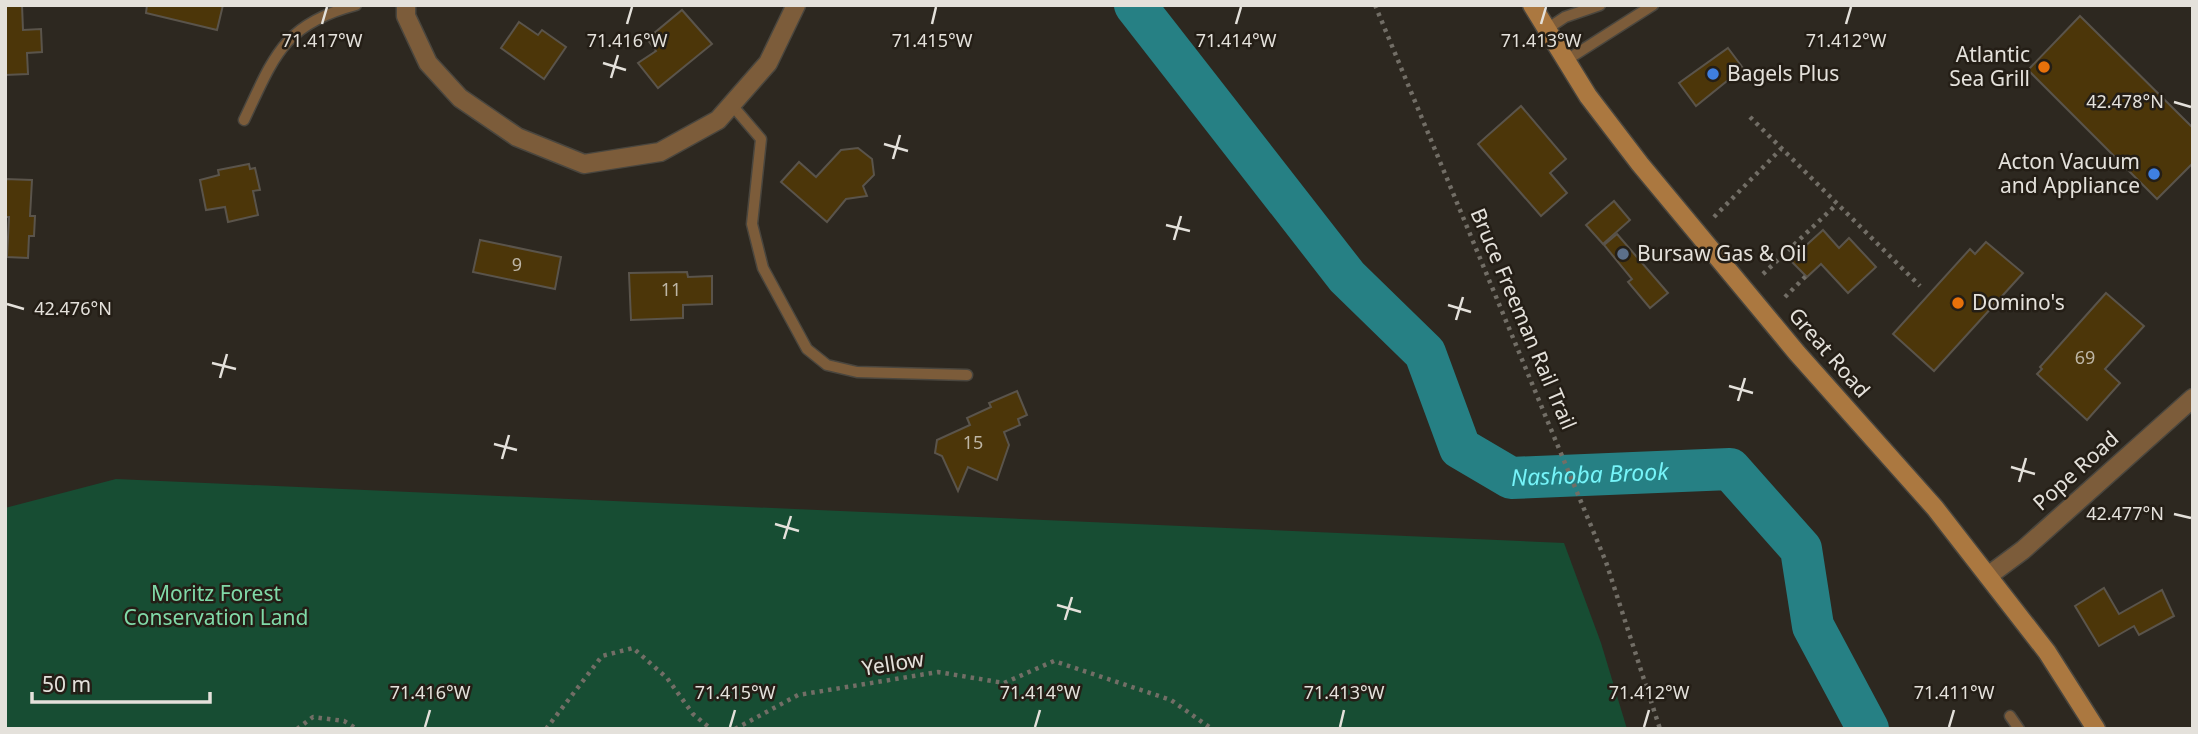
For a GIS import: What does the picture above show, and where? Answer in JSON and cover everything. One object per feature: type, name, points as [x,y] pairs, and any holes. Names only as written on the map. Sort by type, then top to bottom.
[{"type":"main road","name":"Great Road","points":[[1532,5],[1565,61],[1640,164],[1797,353],[1935,508],[2047,652],[2096,729]]},
{"type":"street","points":[[406,5],[406,16],[428,63],[460,97],[517,137],[584,164],[660,152],[718,120],[768,63],[796,5]]},
{"type":"street","name":"Pope Road","points":[[1988,576],[2023,550],[2193,398]]},
{"type":"lane","points":[[244,120],[280,47],[301,27],[327,13],[356,5]]},
{"type":"lane","points":[[1547,29],[1565,18],[1600,5]]},
{"type":"lane","points":[[1565,61],[1653,5]]},
{"type":"lane","points":[[731,104],[761,139],[752,224],[763,268],[807,349],[827,365],[857,372],[967,374]]},
{"type":"lane","points":[[2010,716],[2019,729]]},
{"type":"path","name":"Bruce Freeman Rail Trail","points":[[1375,5],[1606,562],[1660,729]]},
{"type":"path","points":[[1750,117],[1835,206],[1920,286]]},
{"type":"path","points":[[1714,217],[1781,149]]},
{"type":"path","points":[[1763,274],[1835,206]]},
{"type":"path","points":[[1785,297],[1806,276]]},
{"type":"path","points":[[546,729],[602,656],[633,648],[667,678],[693,714],[711,729]]},
{"type":"path","name":"Yellow","points":[[737,728],[798,695],[938,673],[1004,683],[1054,661],[1171,699],[1212,729]]},
{"type":"path","points":[[297,729],[313,717],[344,721],[357,729]]},
{"type":"green space","name":"Moritz Forest Conservation Land","points":[[116,479],[1564,543],[1601,643],[1627,729],[5,729],[5,508]]},
{"type":"building","points":[[5,5],[22,5],[23,30],[41,29],[42,52],[27,53],[28,74],[5,75]]},
{"type":"building","points":[[147,5],[223,5],[217,30],[146,13]]},
{"type":"building","points":[[682,10],[712,44],[658,88],[638,63],[656,51],[647,39]]},
{"type":"building","points":[[2080,16],[2193,128],[2193,163],[2157,199],[2028,70]]},
{"type":"building","points":[[519,22],[538,35],[542,30],[566,47],[544,79],[501,48]]},
{"type":"building","name":"Bagels Plus","points":[[1728,48],[1743,68],[1696,106],[1679,83]]},
{"type":"building","points":[[1521,106],[1566,159],[1550,173],[1567,193],[1541,216],[1478,144]]},
{"type":"building","points":[[858,148],[872,159],[874,175],[863,186],[867,196],[846,199],[827,222],[781,182],[799,162],[816,177],[841,150]]},
{"type":"building","points":[[249,164],[250,169],[255,168],[260,190],[253,191],[258,215],[228,222],[225,207],[206,210],[200,180],[219,175],[218,170]]},
{"type":"building","points":[[5,179],[32,180],[30,216],[35,216],[34,236],[29,236],[28,258],[7,257],[9,217],[5,217]]},
{"type":"building","points":[[1614,201],[1630,220],[1603,244],[1586,225]]},
{"type":"building","points":[[1823,230],[1839,248],[1849,238],[1876,267],[1848,293],[1821,264],[1807,277],[1790,260]]},
{"type":"building","points":[[1617,234],[1668,293],[1650,308],[1628,282],[1632,279],[1604,245]]},
{"type":"building","points":[[480,240],[561,257],[555,289],[473,272]]},
{"type":"building","name":"Domino's","points":[[1986,242],[2023,273],[1934,371],[1893,334],[1970,249],[1975,254]]},
{"type":"building","points":[[687,272],[688,277],[712,276],[712,304],[683,305],[683,318],[631,320],[629,273]]},
{"type":"building","points":[[2106,293],[2144,326],[2105,369],[2120,383],[2087,420],[2037,374],[2042,369],[2040,367]]},
{"type":"building","points":[[1017,391],[1027,415],[1018,419],[1020,425],[1004,432],[1009,445],[997,480],[968,467],[958,491],[942,456],[935,453],[937,440],[970,425],[967,418],[991,407],[989,403]]},
{"type":"building","points":[[2104,588],[2119,614],[2162,590],[2174,616],[2139,635],[2134,626],[2099,646],[2075,606]]},
{"type":"waterway","name":"Nashoba Brook","points":[[1135,5],[1347,277],[1425,353],[1460,448],[1511,478],[1730,469],[1801,549],[1813,626],[1868,729]]},
{"type":"place","name":"Atlantic Sea Grill","points":[[2044,67]]},
{"type":"place","name":"Bagels Plus","points":[[1713,74]]},
{"type":"place","name":"Acton Vacuum and Appliance","points":[[2154,174]]},
{"type":"place","name":"Bursaw Gas & Oil","points":[[1623,254]]},
{"type":"place","name":"Domino's","points":[[1958,303]]}]
